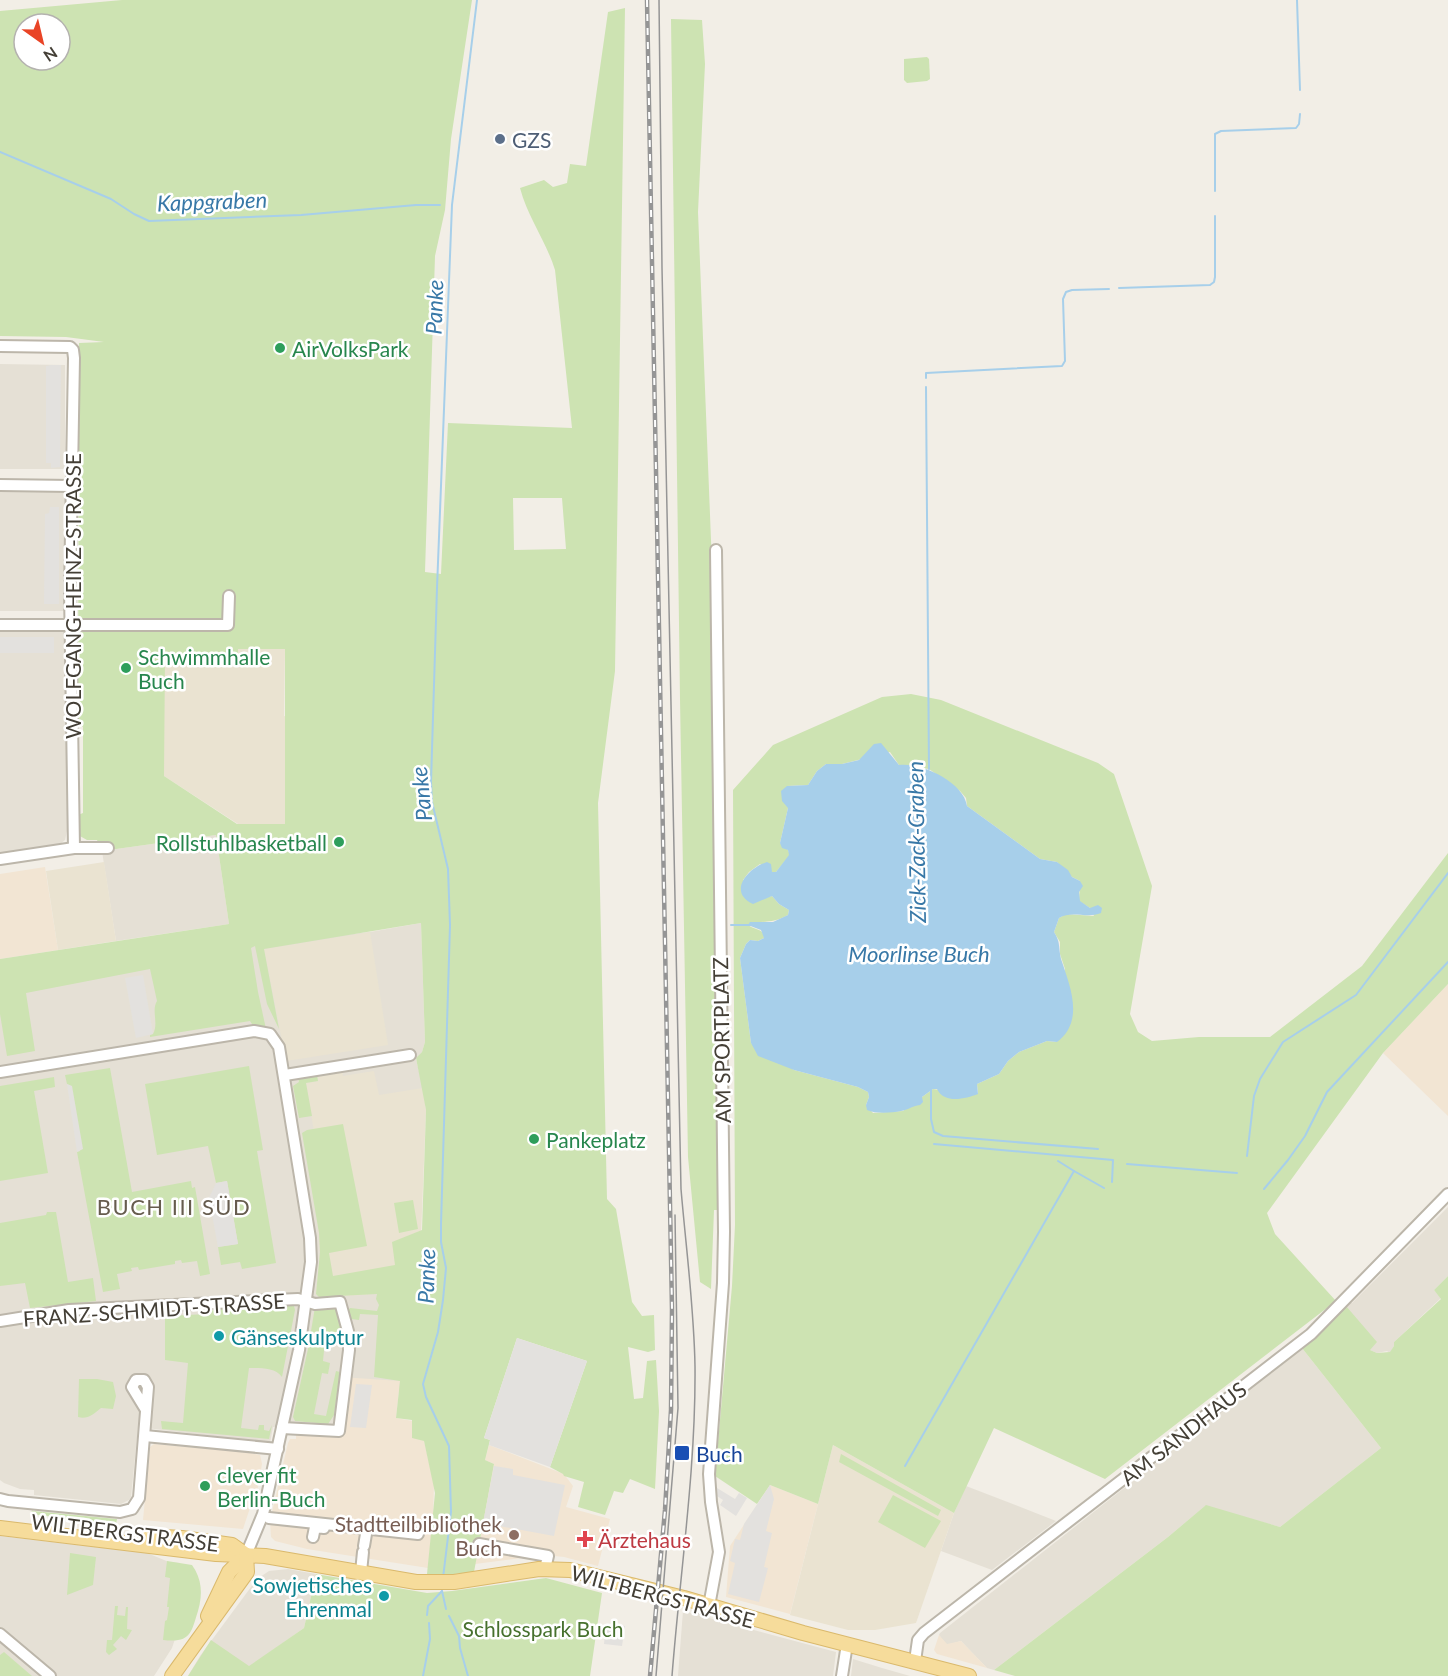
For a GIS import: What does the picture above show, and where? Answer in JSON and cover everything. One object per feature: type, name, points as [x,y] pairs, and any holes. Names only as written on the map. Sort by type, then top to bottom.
[{"type":"main road","name":"WILTBERGSTRASSE","points":[[0,1519],[226,1544],[232,1545],[246,1555]]},
{"type":"main road","name":"WILTBERGSTRASSE","points":[[0,1528],[216,1554],[300,1561],[416,1582],[436,1583],[545,1569],[585,1574],[969,1676]]},
{"type":"main road","points":[[172,1676],[203,1632],[212,1606],[229,1572],[246,1555]]},
{"type":"street","name":"WOLFGANG-HEINZ-STRASSE","points":[[0,346],[70,347],[73,350],[71,624],[74,848]]},
{"type":"street","points":[[0,485],[72,486]]},
{"type":"street","name":"AM SPORTPLATZ","points":[[709,1606],[718,1561],[718,1542],[711,1503],[709,1474],[724,1232],[716,550]]},
{"type":"street","points":[[0,625],[228,625],[229,596]]},
{"type":"street","points":[[0,859],[74,848],[108,848]]},
{"type":"street","points":[[0,1072],[254,1030],[267,1033],[277,1042],[285,1075],[310,1238],[311,1262],[299,1350],[278,1449],[263,1514],[246,1555]]},
{"type":"street","points":[[285,1075],[410,1055]]},
{"type":"street","name":"AM SANDHAUS","points":[[915,1661],[918,1640],[924,1633],[1311,1334],[1448,1194]]},
{"type":"street","name":"FRANZ-SCHMIDT-STRASSE","points":[[0,1321],[69,1310],[298,1299],[315,1304],[340,1302],[348,1331],[350,1350],[339,1431],[282,1428]]},
{"type":"street","points":[[0,1499],[126,1512],[137,1505],[139,1498],[146,1410]]},
{"type":"street","points":[[145,1436],[278,1449]]},
{"type":"street","points":[[269,1518],[418,1533]]},
{"type":"street","points":[[312,1544],[315,1527],[326,1528],[326,1524]]},
{"type":"street","points":[[361,1572],[367,1528]]},
{"type":"street","points":[[479,1544],[548,1556],[545,1569]]},
{"type":"street","points":[[0,1634],[50,1676]]},
{"type":"street","points":[[842,1676],[847,1644]]},
{"type":"shaded area","points":[[0,364],[65,365],[65,469],[0,469]]},
{"type":"shaded area","points":[[61,365],[60,467],[51,468],[51,463],[46,463],[46,366]]},
{"type":"shaded area","points":[[0,488],[65,490],[68,492],[68,611],[0,611]]},
{"type":"shaded area","points":[[50,507],[59,507],[59,604],[44,604],[45,514],[49,513]]},
{"type":"shaded area","points":[[0,627],[66,631],[68,677],[67,831],[65,840],[60,844],[0,854]]},
{"type":"shaded area","points":[[0,637],[54,637],[54,653],[0,653]]},
{"type":"shaded area","points":[[238,649],[285,649],[284,716],[289,717],[287,824],[238,824],[164,776],[164,657],[237,658]]},
{"type":"shaded area","points":[[216,835],[229,924],[116,941],[102,851]]},
{"type":"shaded area","points":[[104,862],[116,941],[58,950],[46,871]]},
{"type":"shaded area","points":[[45,867],[58,950],[0,959],[0,874]]},
{"type":"shaded area","points":[[421,923],[425,1042],[422,1052],[416,1059],[423,1088],[412,1382],[332,1432],[273,1427],[270,1443],[138,1427],[131,1497],[121,1504],[34,1495],[34,1490],[20,1489],[0,1480],[0,984],[263,944],[370,932]]},
{"type":"shaded area","points":[[370,932],[388,1045],[286,1061],[264,949]]},
{"type":"shaded area","points":[[143,975],[153,1034],[136,1038],[125,978]]},
{"type":"shaded area","points":[[1448,984],[1448,1116],[1383,1053]]},
{"type":"shaded area","points":[[374,1071],[379,1095],[423,1088],[426,1110],[419,1286],[363,1295],[319,1297],[316,1294],[320,1252],[317,1213],[327,1211],[306,1083],[318,1081],[317,1076],[342,1072],[343,1076]]},
{"type":"shaded area","points":[[67,1084],[72,1086],[83,1149],[77,1152]]},
{"type":"shaded area","points":[[227,1181],[238,1244],[218,1247],[209,1198],[216,1183]]},
{"type":"shaded area","points":[[1448,1207],[1448,1276],[1434,1290],[1441,1298],[1394,1342],[1390,1353],[1387,1351],[1377,1353],[1370,1350],[1346,1306],[1352,1303]]},
{"type":"shaded area","points":[[517,1338],[587,1361],[550,1467],[489,1445],[490,1440],[484,1438]]},
{"type":"shaded area","points":[[1302,1348],[1381,1448],[1280,1527],[1205,1506],[994,1670],[987,1668],[961,1641],[947,1645],[939,1635],[940,1633]]},
{"type":"shaded area","points":[[341,1377],[400,1381],[396,1418],[413,1421],[412,1437],[424,1441],[434,1484],[428,1568],[307,1549],[275,1541],[271,1537],[270,1521],[288,1443],[290,1439],[296,1439],[296,1434],[331,1436]]},
{"type":"shaded area","points":[[356,1384],[372,1385],[366,1428],[350,1427]]},
{"type":"shaded area","points":[[154,1444],[260,1455],[262,1464],[256,1498],[254,1505],[251,1505],[243,1529],[143,1520],[150,1447]]},
{"type":"shaded area","points":[[489,1445],[564,1474],[573,1486],[566,1507],[610,1519],[598,1566],[564,1557],[545,1555],[475,1564],[494,1464],[485,1460]]},
{"type":"shaded area","points":[[833,1445],[954,1513],[916,1623],[875,1630],[848,1630],[790,1615]]},
{"type":"shaded area","points":[[494,1466],[513,1469],[513,1475],[565,1485],[554,1536],[483,1523]]},
{"type":"shaded area","points":[[770,1485],[818,1504],[790,1614],[726,1597],[730,1546]]},
{"type":"shaded area","points":[[770,1485],[774,1499],[766,1531],[772,1533],[764,1567],[768,1568],[759,1602],[728,1594],[735,1563],[730,1561],[735,1539],[740,1540],[744,1524]]},
{"type":"shaded area","points":[[966,1486],[1056,1521],[992,1570],[941,1551]]},
{"type":"shaded area","points":[[717,1488],[735,1499],[739,1493],[747,1498],[736,1516],[720,1505],[723,1500],[717,1496]]},
{"type":"shaded area","points":[[0,1536],[147,1553],[169,1562],[180,1563],[175,1639],[172,1648],[154,1676],[0,1676]]},
{"type":"shaded area","points":[[288,1569],[316,1574],[304,1628],[249,1667],[188,1676],[200,1656],[257,1579],[269,1571]]},
{"type":"shaded area","points":[[683,1611],[836,1652],[833,1676],[678,1676]]},
{"type":"shaded area","points":[[606,1624],[625,1626],[622,1646],[604,1644]]},
{"type":"shaded area","points":[[939,1635],[947,1644],[961,1641],[987,1668],[937,1654],[934,1650]]},
{"type":"shaded area","points":[[853,1659],[882,1668],[910,1676],[851,1676]]},
{"type":"green space","points":[[122,0],[472,0],[451,139],[445,210],[435,256],[425,572],[441,574],[448,423],[572,428],[555,270],[520,188],[544,180],[553,187],[567,183],[570,164],[586,166],[608,12],[625,8],[615,671],[598,803],[607,1199],[616,1209],[632,1302],[642,1316],[654,1315],[655,1350],[648,1352],[628,1347],[634,1399],[643,1398],[647,1361],[656,1360],[659,1411],[655,1489],[630,1479],[623,1493],[614,1491],[605,1515],[578,1507],[584,1482],[564,1476],[550,1467],[587,1361],[517,1338],[484,1438],[490,1440],[485,1460],[494,1464],[474,1572],[435,1576],[427,1574],[435,1493],[424,1441],[412,1438],[412,1420],[396,1418],[400,1381],[374,1377],[378,1315],[360,1314],[359,1320],[351,1319],[348,1311],[350,1308],[377,1311],[379,1305],[376,1299],[377,1294],[319,1297],[316,1294],[320,1252],[319,1233],[302,1133],[307,1130],[343,1124],[367,1246],[329,1253],[333,1276],[395,1265],[392,1242],[422,1230],[426,1110],[416,1058],[422,1052],[425,1042],[421,923],[264,949],[279,1029],[267,1004],[255,946],[251,948],[266,1029],[254,1027],[250,1021],[150,1037],[155,1030],[157,1001],[150,969],[26,993],[35,1051],[7,1056],[0,1014],[0,959],[229,924],[216,835],[102,851],[97,840],[87,840],[78,835],[78,815],[83,813],[83,727],[78,723],[79,343],[104,342],[66,337],[0,336],[0,11]],"holes":[[[513,498],[562,498],[566,549],[514,550]],[[238,649],[285,649],[285,824],[237,824],[164,776],[165,657],[238,658]]]},
{"type":"green space","points":[[671,19],[702,20],[705,64],[698,212],[712,565],[721,1210],[714,1210],[711,1289],[700,1282],[688,1157]]},
{"type":"green space","points":[[927,57],[930,79],[907,83],[904,80],[904,59]]},
{"type":"green space","points":[[911,694],[941,700],[1098,763],[1114,774],[1152,886],[1130,1014],[1138,1032],[1152,1041],[1199,1037],[1270,1037],[1362,966],[1448,853],[1448,984],[1383,1053],[1267,1213],[1275,1234],[1336,1301],[1105,1479],[994,1428],[954,1513],[833,1445],[818,1504],[770,1485],[757,1504],[715,1476],[732,1286],[735,1225],[733,790],[773,745],[882,697]],"holes":[[[890,752],[899,765],[929,769],[960,791],[966,798],[967,806],[1040,859],[1057,862],[1072,877],[1080,881],[1079,901],[1090,908],[1094,916],[1066,914],[1059,918],[1054,932],[1060,942],[1060,954],[1065,969],[1057,1042],[1047,1041],[1019,1052],[1008,1061],[999,1074],[977,1084],[978,1093],[974,1095],[933,1089],[903,1111],[873,1113],[866,1105],[868,1092],[858,1087],[794,1070],[751,1043],[740,958],[750,940],[758,941],[764,938],[764,935],[761,931],[748,925],[779,919],[788,915],[789,910],[772,896],[761,899],[743,880],[760,864],[776,872],[790,855],[780,843],[788,808],[787,786],[808,785],[817,771],[826,764],[842,764]]]},
{"type":"green space","points":[[249,1066],[263,1150],[257,1151],[276,1263],[242,1269],[240,1262],[221,1265],[218,1247],[238,1244],[227,1181],[216,1183],[208,1146],[157,1155],[145,1084]]},
{"type":"green space","points":[[110,1068],[132,1192],[191,1181],[192,1188],[195,1187],[210,1274],[200,1276],[197,1261],[182,1263],[181,1260],[175,1261],[175,1264],[139,1270],[138,1267],[131,1268],[132,1271],[117,1274],[120,1289],[103,1292],[77,1152],[80,1151],[71,1086],[67,1084],[65,1075]]},
{"type":"green space","points":[[317,1075],[318,1081],[306,1083],[312,1116],[299,1118],[293,1086],[299,1082],[298,1078]]},
{"type":"green space","points":[[54,1077],[55,1087],[34,1091],[48,1173],[0,1181],[0,1086]]},
{"type":"green space","points":[[413,1200],[418,1229],[399,1233],[394,1203]]},
{"type":"green space","points":[[47,1212],[56,1212],[68,1282],[93,1278],[96,1301],[30,1308],[25,1283],[0,1286],[0,1223],[46,1215]]},
{"type":"green space","points":[[1448,1276],[1448,1676],[1015,1676],[994,1670],[1168,1537],[1206,1505],[1280,1527],[1381,1448],[1302,1348],[1346,1306],[1377,1342],[1370,1350],[1377,1353],[1390,1352],[1394,1342],[1441,1299],[1434,1290]]},
{"type":"green space","points":[[293,1302],[295,1310],[282,1377],[271,1370],[249,1368],[241,1428],[258,1430],[259,1425],[264,1425],[264,1430],[269,1431],[272,1425],[269,1439],[162,1429],[161,1421],[183,1423],[188,1363],[165,1360],[165,1316],[208,1314],[211,1307]]},
{"type":"green space","points":[[333,1306],[339,1312],[345,1341],[325,1340],[323,1361],[330,1363],[328,1374],[322,1373],[314,1414],[326,1416],[336,1371],[340,1372],[334,1415],[328,1424],[295,1421],[293,1417],[315,1307]]},
{"type":"green space","points":[[79,1379],[113,1382],[116,1396],[113,1409],[101,1408],[87,1417],[78,1417]]},
{"type":"green space","points":[[841,1454],[941,1510],[938,1516],[839,1462]]},
{"type":"green space","points":[[893,1495],[941,1521],[925,1548],[878,1522]]},
{"type":"green space","points":[[32,1510],[117,1519],[116,1525],[31,1514]]},
{"type":"green space","points":[[70,1553],[96,1557],[93,1585],[67,1595]]},
{"type":"green space","points":[[167,1561],[192,1565],[201,1587],[200,1605],[191,1631],[185,1638],[172,1641],[163,1640],[169,1607],[167,1607],[170,1578],[165,1577]]},
{"type":"green space","name":"Schlosspark Buch","points":[[316,1574],[427,1593],[546,1578],[602,1593],[590,1676],[188,1676],[211,1640],[249,1666],[304,1628]]},
{"type":"green space","points":[[115,1606],[118,1606],[117,1615],[125,1616],[126,1607],[128,1607],[127,1629],[132,1630],[126,1640],[121,1636],[113,1645],[117,1649],[109,1655],[106,1652],[107,1640],[112,1640]]},
{"type":"green space","points":[[4,1652],[32,1676],[0,1676],[0,1655]]},
{"type":"water","name":"Moorlinse Buch","points":[[881,743],[899,765],[918,767],[940,775],[958,789],[967,806],[1040,859],[1057,862],[1068,870],[1072,877],[1080,881],[1083,886],[1079,892],[1080,901],[1090,908],[1098,905],[1102,908],[1101,913],[1096,915],[1069,915],[1059,918],[1054,932],[1073,1003],[1071,1024],[1066,1034],[1057,1042],[1047,1041],[1019,1052],[1008,1061],[999,1074],[977,1084],[978,1094],[955,1099],[945,1097],[937,1089],[933,1089],[922,1097],[923,1102],[920,1105],[884,1113],[867,1110],[868,1092],[858,1087],[794,1070],[758,1056],[751,1043],[740,958],[750,940],[758,941],[764,938],[761,930],[748,925],[750,922],[773,922],[788,915],[789,910],[772,896],[753,904],[745,899],[741,887],[753,869],[767,862],[771,864],[772,872],[776,872],[789,855],[788,850],[782,848],[780,843],[788,808],[782,801],[781,791],[787,786],[808,785],[817,771],[826,764],[842,764],[859,760],[874,744]]},
{"type":"waterway","name":"Panke","points":[[443,1578],[451,1512],[449,1446],[426,1397],[423,1384],[438,1332],[446,1268],[441,1242],[441,1224],[450,925],[448,869],[432,802],[431,782],[452,205],[477,0]]},
{"type":"waterway","name":"Zick-Zack-Graben","points":[[1297,0],[1300,90]]},
{"type":"waterway","name":"Zick-Zack-Graben","points":[[1215,191],[1215,134],[1221,131],[1296,128],[1300,114]]},
{"type":"waterway","name":"Kappgraben","points":[[0,152],[111,199],[149,221],[301,215],[440,205]]},
{"type":"waterway","name":"Zick-Zack-Graben","points":[[1119,288],[1210,285],[1214,282],[1215,277],[1215,216]]},
{"type":"waterway","name":"Zick-Zack-Graben","points":[[926,378],[926,373],[1062,366],[1065,361],[1063,299],[1066,292],[1109,289]]},
{"type":"waterway","name":"Zick-Zack-Graben","points":[[926,387],[929,769]]},
{"type":"waterway","points":[[1247,1156],[1254,1096],[1260,1079],[1283,1042],[1356,995],[1448,873]]},
{"type":"waterway","points":[[731,925],[751,925]]},
{"type":"waterway","points":[[1264,1189],[1305,1136],[1327,1092],[1448,962]]},
{"type":"waterway","name":"Zick-Zack-Graben","points":[[931,1090],[931,1119],[934,1132],[943,1136],[1098,1149]]},
{"type":"waterway","points":[[934,1144],[1113,1160],[1112,1182]]},
{"type":"waterway","points":[[1058,1161],[1074,1171]]},
{"type":"waterway","points":[[1127,1164],[1237,1173]]},
{"type":"waterway","points":[[905,1466],[1074,1171],[1104,1188]]},
{"type":"waterway","name":"Panke","points":[[442,1591],[446,1609]]},
{"type":"waterway","points":[[427,1615],[428,1606],[442,1591]]},
{"type":"waterway","name":"Panke","points":[[449,1616],[459,1636],[468,1676]]},
{"type":"waterway","points":[[423,1676],[430,1639],[429,1623]]},
{"type":"tram line","points":[[659,0],[662,268],[681,1189],[695,1366],[693,1443],[672,1676]]},
{"type":"tram line","points":[[656,1676],[678,1408],[675,1215]]},
{"type":"railway","points":[[647,0],[672,1309],[671,1410],[665,1510],[650,1676]]},
{"type":"place","name":"GZS","points":[[500,139]]},
{"type":"place","name":"AirVolksPark","points":[[280,348]]},
{"type":"place","name":"Schwimmhalle Buch","points":[[126,668]]},
{"type":"place","name":"Rollstuhlbasketball","points":[[339,842]]},
{"type":"place","name":"Pankeplatz","points":[[534,1139]]},
{"type":"place","name":"Gänseskulptur","points":[[219,1336]]},
{"type":"place","name":"Buch","points":[[682,1453]]},
{"type":"place","name":"clever fit Berlin-Buch","points":[[205,1486]]},
{"type":"place","name":"Stadtteilbibliothek Buch","points":[[514,1535]]},
{"type":"place","name":"Ärztehaus","points":[[585,1539]]},
{"type":"place","name":"Sowjetisches Ehrenmal","points":[[384,1596]]},
{"type":"district","name":"BUCH III SÜD","points":[[174,1206]]}]
